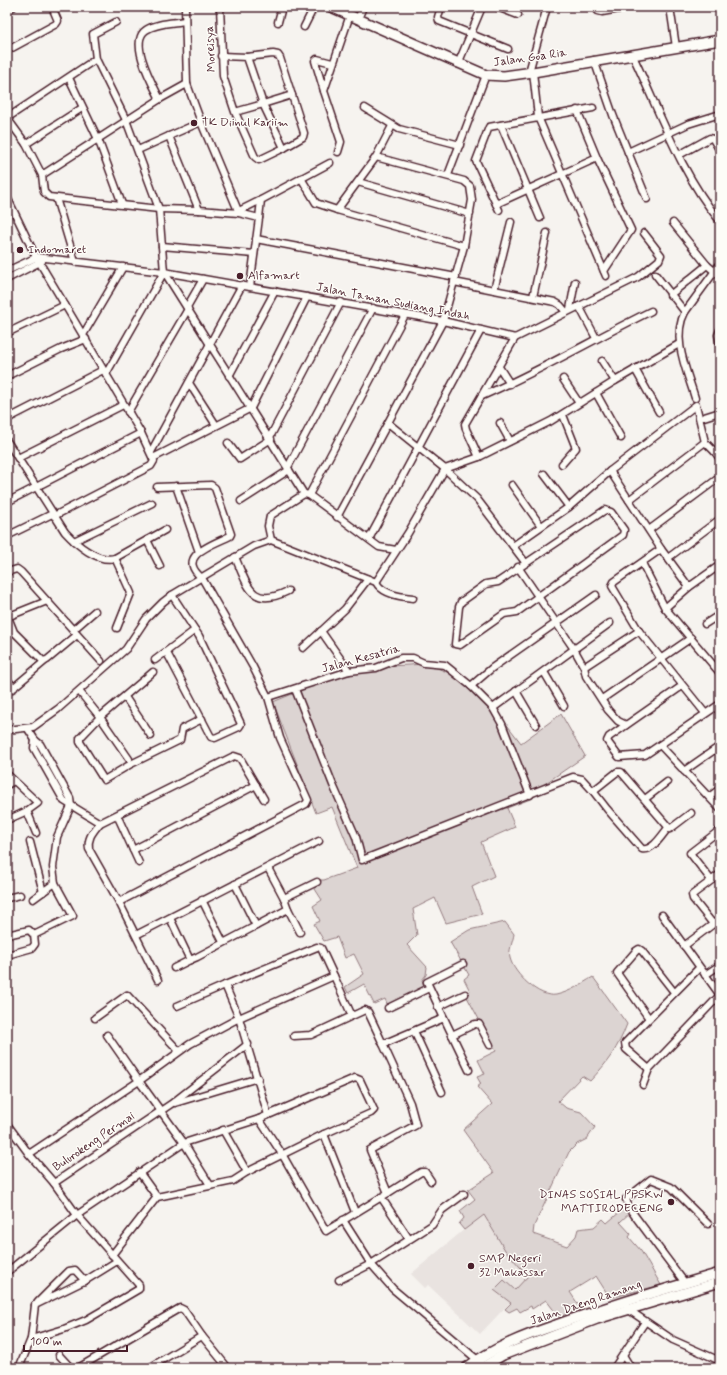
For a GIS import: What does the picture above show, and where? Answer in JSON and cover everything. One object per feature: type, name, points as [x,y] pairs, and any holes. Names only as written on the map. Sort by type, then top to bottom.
[{"type":"main road","name":"Jalan Goa Ria","points":[[331,7],[486,76],[531,72],[594,60],[720,40]]},
{"type":"main road","name":"Jalan Daeng Ramang","points":[[466,1368],[480,1364],[498,1348],[566,1326],[685,1283],[720,1273]]},
{"type":"main road","name":"Jalan Daeng Ramang","points":[[625,1305],[720,1282]]},
{"type":"street","points":[[7,10],[13,7]]},
{"type":"street","points":[[7,47],[10,49],[56,24],[58,21],[52,7]]},
{"type":"street","points":[[185,7],[187,84],[201,122],[239,212]]},
{"type":"street","name":"Moreisya","points":[[220,7],[223,76],[235,112],[257,159],[270,155],[284,148]]},
{"type":"street","points":[[278,22],[282,7]]},
{"type":"street","points":[[304,28],[314,7]]},
{"type":"street","points":[[324,90],[332,63],[354,17],[363,7]]},
{"type":"street","points":[[441,7],[438,17],[439,21],[508,49]]},
{"type":"street","points":[[458,64],[482,7]]},
{"type":"street","points":[[497,7],[518,15]]},
{"type":"street","points":[[547,7],[531,72],[538,117],[563,172],[605,273],[630,230],[577,110]]},
{"type":"street","points":[[598,7],[598,11],[602,12],[631,7]]},
{"type":"street","points":[[672,7],[676,47]]},
{"type":"street","points":[[160,99],[143,62],[139,42],[140,36],[150,28],[185,21]]},
{"type":"street","points":[[116,22],[92,34],[96,59],[126,120],[159,209],[165,272],[229,376],[307,494],[380,546],[396,550]]},
{"type":"street","points":[[632,54],[679,154],[704,200],[720,221]]},
{"type":"street","points":[[221,56],[248,57],[278,55],[304,136],[284,148],[263,104],[248,57]]},
{"type":"street","points":[[96,59],[7,118],[26,144],[42,175],[45,193],[56,198],[159,209],[239,212],[259,218]]},
{"type":"street","points":[[332,63],[317,59],[315,61],[341,142],[338,152]]},
{"type":"street","points":[[594,60],[647,200]]},
{"type":"street","points":[[448,175],[486,76]]},
{"type":"street","points":[[69,78],[98,139],[122,204]]},
{"type":"street","points":[[42,175],[126,120],[187,84]]},
{"type":"street","points":[[235,112],[292,96]]},
{"type":"street","points":[[26,144],[82,108]]},
{"type":"street","points":[[365,108],[392,126],[460,145]]},
{"type":"street","points":[[593,108],[489,127],[476,161],[497,207],[528,189],[597,158]]},
{"type":"street","points":[[628,152],[692,123],[717,115]]},
{"type":"street","points":[[138,150],[201,122]]},
{"type":"street","points":[[501,124],[540,218]]},
{"type":"street","points":[[337,210],[376,157],[392,126]]},
{"type":"street","points":[[169,136],[199,210]]},
{"type":"street","points":[[679,154],[710,138],[713,139],[720,151]]},
{"type":"street","points":[[338,517],[443,321],[464,246],[472,200],[470,186],[464,181],[448,175],[376,157]]},
{"type":"street","points":[[239,212],[330,162]]},
{"type":"street","points":[[301,178],[316,203],[464,246]]},
{"type":"street","points":[[358,182],[415,200],[470,214]]},
{"type":"street","points":[[7,197],[36,257],[7,271]]},
{"type":"street","points":[[56,198],[75,262]]},
{"type":"street","points":[[250,287],[261,200]]},
{"type":"street","points":[[494,290],[511,222]]},
{"type":"street","points":[[673,223],[707,266],[720,276]]},
{"type":"street","points":[[533,297],[547,233]]},
{"type":"street","points":[[478,457],[465,426],[515,338],[568,310],[626,283],[651,268],[661,257],[661,255],[644,233]]},
{"type":"street","points":[[256,239],[533,297],[558,303],[568,310]]},
{"type":"street","points":[[162,246],[254,254]]},
{"type":"street","name":"Jalan Taman Sudiang Indah","points":[[36,257],[42,261],[75,262],[165,272],[242,285],[443,321],[515,338]]},
{"type":"street","points":[[7,279],[42,261],[65,305],[141,433],[154,461],[151,466],[53,515],[7,536]]},
{"type":"street","points":[[695,398],[679,344],[681,320],[685,312],[720,264]]},
{"type":"street","points":[[670,295],[707,266]]},
{"type":"street","points":[[7,376],[84,337],[123,267]]},
{"type":"street","points":[[7,418],[104,372],[165,272]]},
{"type":"street","points":[[655,274],[670,295],[685,312]]},
{"type":"street","points":[[128,412],[203,279]]},
{"type":"street","points":[[568,310],[575,282]]},
{"type":"street","points":[[152,455],[242,285]]},
{"type":"street","points":[[229,376],[275,292]]},
{"type":"street","points":[[152,455],[216,426],[250,408],[308,297]]},
{"type":"street","points":[[228,443],[240,458],[270,438],[341,302]]},
{"type":"street","points":[[7,333],[65,305]]},
{"type":"street","points":[[579,306],[596,338]]},
{"type":"street","points":[[241,501],[289,468],[373,308]]},
{"type":"street","points":[[482,396],[510,384],[596,338],[651,311]]},
{"type":"street","points":[[271,540],[268,526],[270,516],[307,494],[405,315]]},
{"type":"street","points":[[369,539],[481,330]]},
{"type":"street","points":[[720,330],[718,335],[720,345]]},
{"type":"street","points":[[376,582],[408,533],[445,469],[478,457],[563,415],[615,381],[679,344]]},
{"type":"street","points":[[602,361],[615,381]]},
{"type":"street","points":[[499,367],[510,384]]},
{"type":"street","points":[[635,369],[659,412]]},
{"type":"street","points":[[563,379],[579,404]]},
{"type":"street","points":[[189,383],[216,426]]},
{"type":"street","points":[[596,393],[621,438]]},
{"type":"street","points":[[18,458],[123,405]]},
{"type":"street","points":[[513,546],[569,507],[610,471],[696,405],[705,442],[717,451],[720,459]]},
{"type":"street","points":[[704,417],[720,412]]},
{"type":"street","points":[[562,464],[576,448],[563,415]]},
{"type":"street","points":[[388,423],[445,469],[481,503],[526,562]]},
{"type":"street","points":[[500,423],[510,441]]},
{"type":"street","points":[[7,502],[141,433]]},
{"type":"street","points":[[7,441],[65,532],[74,541],[101,559],[107,560],[115,558],[165,530]]},
{"type":"street","points":[[629,500],[705,442]]},
{"type":"street","points":[[610,471],[661,549],[689,587]]},
{"type":"street","points":[[544,474],[569,507]]},
{"type":"street","points":[[649,530],[720,477]]},
{"type":"street","points":[[119,902],[307,802],[308,797],[280,738],[268,697],[244,648],[202,578],[193,570],[192,566],[194,557],[198,552],[231,535],[215,488],[211,485],[157,486]]},
{"type":"street","points":[[512,485],[541,526]]},
{"type":"street","points":[[176,486],[198,552]]},
{"type":"street","points":[[74,541],[152,503]]},
{"type":"street","points":[[604,510],[611,512],[625,532],[517,612],[504,614],[460,645],[455,644],[458,614],[461,602],[486,584],[498,582],[526,562],[604,510]]},
{"type":"street","points":[[668,558],[720,520]]},
{"type":"street","points":[[147,540],[160,566]]},
{"type":"street","points":[[7,730],[28,729],[41,722],[80,691],[126,648],[146,619],[163,602],[172,595],[254,546],[271,540],[376,582],[384,590],[402,598],[413,598]]},
{"type":"street","points":[[661,549],[614,582],[612,586],[639,631],[705,713]]},
{"type":"street","points":[[235,557],[250,589],[259,597],[264,599],[277,596],[288,591]]},
{"type":"street","points":[[115,558],[132,593],[117,628]]},
{"type":"street","points":[[642,563],[665,608],[720,673]]},
{"type":"street","points":[[665,608],[689,587],[720,565]]},
{"type":"street","points":[[518,568],[574,649],[584,667],[586,676],[613,717],[626,725]]},
{"type":"street","points":[[7,572],[18,570],[101,661]]},
{"type":"street","points":[[303,648],[349,604],[368,580]]},
{"type":"street","points":[[166,653],[213,738],[234,730],[241,724],[195,630],[172,595]]},
{"type":"street","points":[[472,686],[492,668],[596,595]]},
{"type":"street","points":[[45,661],[40,659],[14,632],[8,617],[47,601]]},
{"type":"street","points":[[7,693],[45,661],[95,611]]},
{"type":"street","points":[[705,624],[720,615]]},
{"type":"street","points":[[493,708],[610,624]]},
{"type":"street","points":[[154,660],[166,653],[195,630]]},
{"type":"street","points":[[321,631],[348,671]]},
{"type":"street","points":[[584,667],[639,631]]},
{"type":"street","points":[[602,699],[691,638]]},
{"type":"street","name":"Jalan Kesatria","points":[[268,697],[348,671],[376,668],[395,660],[408,658],[417,660],[424,664],[441,663],[448,666],[472,686],[493,708],[502,724],[530,795]]},
{"type":"street","points":[[153,672],[100,717],[80,738],[79,741],[104,780],[131,764],[180,740],[182,737],[182,729],[202,719]]},
{"type":"street","points":[[544,672],[564,706]]},
{"type":"street","points":[[7,679],[14,688]]},
{"type":"street","points":[[682,686],[609,737],[607,742],[619,757],[641,756],[660,745],[720,704]]},
{"type":"street","points":[[295,689],[333,785],[356,837],[362,860],[577,777],[582,779],[593,790],[607,809],[642,849],[648,849],[654,845],[668,828],[672,829],[691,813]]},
{"type":"street","points":[[80,691],[129,759]]},
{"type":"street","points":[[516,692],[536,725]]},
{"type":"street","points":[[125,697],[151,736]]},
{"type":"street","points":[[28,729],[35,740],[40,744],[70,798],[70,806],[57,837],[53,867],[55,883],[73,916],[34,935]]},
{"type":"street","points":[[660,745],[720,809]]},
{"type":"street","points":[[684,771],[720,746]]},
{"type":"street","points":[[158,980],[119,902],[90,849],[88,843],[92,833],[100,823],[234,756],[240,758],[264,799]]},
{"type":"street","points":[[593,790],[619,771],[645,799],[668,828]]},
{"type":"street","points":[[7,774],[38,802],[37,806],[7,820]]},
{"type":"street","points":[[7,785],[14,781]]},
{"type":"street","points":[[645,799],[666,782]]},
{"type":"street","points":[[133,850],[256,785]]},
{"type":"street","points":[[709,797],[720,789]]},
{"type":"street","points":[[70,806],[100,823]]},
{"type":"street","points":[[27,811],[36,833]]},
{"type":"street","points":[[117,815],[139,863]]},
{"type":"street","points":[[711,880],[690,853],[720,830]]},
{"type":"street","points":[[136,935],[318,841]]},
{"type":"street","points":[[30,842],[43,892]]},
{"type":"street","points":[[268,868],[300,932]]},
{"type":"street","points":[[713,924],[692,897],[693,893],[720,874]]},
{"type":"street","points":[[284,898],[316,882]]},
{"type":"street","points":[[34,900],[55,883]]},
{"type":"street","points":[[235,884],[256,926]]},
{"type":"street","points":[[7,898],[20,895]]},
{"type":"street","points":[[202,900],[223,942]]},
{"type":"street","points":[[174,968],[288,909]]},
{"type":"street","points":[[642,1085],[649,1070],[720,995],[662,915]]},
{"type":"street","points":[[170,918],[190,960]]},
{"type":"street","points":[[684,946],[720,919]]},
{"type":"street","points":[[7,935],[27,929],[34,935],[34,944],[32,948],[7,955]]},
{"type":"street","points":[[178,1006],[317,947],[321,948],[352,1016]]},
{"type":"street","points":[[648,1017],[617,973],[636,951],[642,951],[674,992]]},
{"type":"street","points":[[463,964],[428,980],[429,988],[468,1070]]},
{"type":"street","points":[[705,976],[720,965]]},
{"type":"street","points":[[649,1070],[626,1049],[624,1044],[648,1017],[699,968]]},
{"type":"street","points":[[29,1154],[139,1081],[179,1051],[205,1035],[239,1018],[334,976]]},
{"type":"street","points":[[225,985],[248,1044],[268,1115]]},
{"type":"street","points":[[388,1008],[429,988]]},
{"type":"street","points":[[438,1007],[465,994]]},
{"type":"street","points":[[95,1018],[124,995],[127,995],[179,1051]]},
{"type":"street","points":[[294,1036],[311,1035],[363,1011],[368,1012],[410,1103],[417,1124],[370,1150],[388,1193]]},
{"type":"street","points":[[383,1044],[444,1018]]},
{"type":"street","points":[[452,1035],[475,1024],[479,1024],[490,1045]]},
{"type":"street","points":[[414,1031],[442,1092]]},
{"type":"street","points":[[107,1035],[184,1143],[210,1185]]},
{"type":"street","name":"Bulurokeng Permai","points":[[31,1339],[64,1329],[86,1320],[139,1289],[139,1285],[77,1215],[54,1183],[172,1104],[248,1044]]},
{"type":"street","points":[[172,1104],[258,1078]]},
{"type":"street","points":[[7,1272],[77,1215],[184,1143],[259,1119],[355,1078],[360,1080],[373,1112],[282,1154],[233,1181],[157,1197],[112,1255]]},
{"type":"street","points":[[259,1119],[282,1154],[326,1231],[421,1172],[425,1172],[431,1181]]},
{"type":"street","points":[[7,1124],[29,1154],[54,1183]]},
{"type":"street","points":[[223,1130],[247,1172]]},
{"type":"street","points":[[324,1134],[355,1212]]},
{"type":"street","points":[[139,1172],[157,1197]]},
{"type":"street","points":[[685,1283],[629,1208],[626,1199],[651,1179],[671,1187],[708,1224]]},
{"type":"street","points":[[339,1280],[372,1264],[432,1225],[442,1210],[464,1194]]},
{"type":"street","points":[[381,1197],[409,1240]]},
{"type":"street","points":[[343,1220],[372,1264],[393,1289],[480,1364]]},
{"type":"street","points":[[35,1305],[85,1281],[117,1261]]},
{"type":"street","points":[[19,1368],[31,1339],[35,1305],[56,1282],[69,1271],[75,1270],[85,1281]]},
{"type":"street","points":[[625,1305],[645,1322],[679,1344],[718,1360],[718,1368]]},
{"type":"street","points":[[78,1368],[179,1308],[184,1310],[226,1367]]},
{"type":"street","points":[[614,1368],[645,1322]]},
{"type":"street","points":[[149,1368],[202,1336]]},
{"type":"street","points":[[59,1355],[71,1368]]},
{"type":"street","points":[[623,1355],[631,1368]]},
{"type":"shaded area","points":[[427,664],[462,678],[491,704],[521,743],[561,714],[585,756],[543,785],[533,798],[507,808],[515,827],[481,842],[494,876],[472,887],[482,914],[446,923],[435,898],[413,909],[417,935],[407,945],[427,967],[426,975],[422,980],[425,989],[389,1008],[385,999],[374,1004],[364,984],[348,993],[345,987],[364,974],[354,954],[345,958],[337,937],[324,941],[314,924],[320,921],[313,906],[322,900],[315,889],[319,880],[324,880],[357,868],[332,807],[316,813],[273,702],[321,682],[370,667]]},
{"type":"shaded area","points":[[505,922],[514,934],[510,950],[512,964],[516,971],[528,984],[542,993],[556,995],[571,990],[593,977],[627,1024],[616,1048],[590,1081],[582,1076],[558,1101],[566,1108],[581,1112],[595,1127],[587,1139],[577,1144],[569,1152],[534,1226],[533,1234],[567,1246],[576,1236],[578,1229],[594,1227],[603,1219],[607,1223],[628,1205],[633,1210],[620,1222],[631,1234],[629,1237],[641,1251],[661,1285],[610,1298],[596,1276],[570,1292],[581,1309],[559,1317],[546,1300],[532,1309],[531,1306],[520,1312],[517,1308],[509,1312],[505,1309],[511,1303],[494,1290],[504,1280],[515,1290],[528,1276],[505,1250],[484,1215],[464,1230],[459,1224],[464,1218],[460,1211],[475,1199],[468,1190],[494,1173],[463,1130],[492,1104],[477,1087],[481,1084],[477,1077],[485,1074],[478,1060],[496,1051],[467,997],[467,994],[470,991],[464,979],[469,975],[450,942],[469,930]]},
{"type":"shaded area","name":"SMP Negeri 32 Makassar","points":[[484,1213],[532,1279],[480,1334],[428,1285],[425,1288],[411,1274]]},
{"type":"place","name":"TK Diinul Kariim","points":[[194,123]]},
{"type":"place","name":"Indomaret","points":[[20,250]]},
{"type":"place","name":"Alfamart","points":[[240,276]]},
{"type":"place","name":"DINAS SOSIAL PPSKW MATTIRODECENG","points":[[671,1202]]},
{"type":"place","name":"SMP Negeri 32 Makassar","points":[[471,1266]]}]
